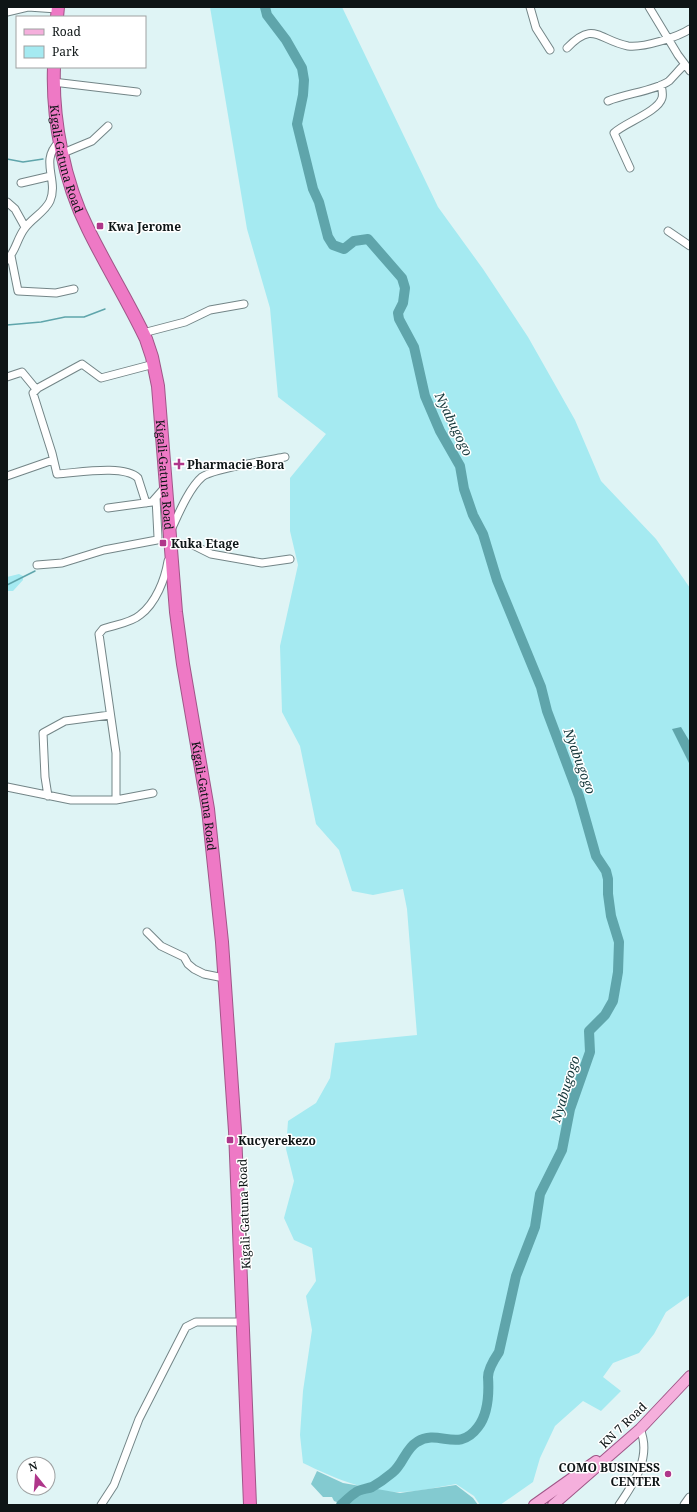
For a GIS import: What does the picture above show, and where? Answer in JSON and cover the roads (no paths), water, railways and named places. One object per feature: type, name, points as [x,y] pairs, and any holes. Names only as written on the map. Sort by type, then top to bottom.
[{"type":"highway","name":"Kigali-Gatuna Road","points":[[54,68],[53,82],[56,117],[61,147],[80,211],[87,228],[143,333],[154,364],[158,386],[172,546],[176,612],[183,664],[208,809],[218,900],[235,1131],[250,1505]]},
{"type":"highway","name":"Kigali-Gatuna Road","points":[[218,900],[226,943],[241,1122],[249,1372],[256,1505]]},
{"type":"main road","name":"KN 7 Road","points":[[553,1505],[640,1429],[690,1376]]},
{"type":"main road","points":[[534,1505],[640,1429]]},
{"type":"street","points":[[7,12],[28,7],[57,11]]},
{"type":"street","points":[[530,7],[536,28],[550,50]]},
{"type":"street","points":[[650,7],[684,65],[690,71]]},
{"type":"street","points":[[567,48],[579,36],[586,34],[593,34],[629,46],[669,38],[690,29]]},
{"type":"street","points":[[608,101],[620,96],[662,85],[684,65]]},
{"type":"street","points":[[53,82],[137,92]]},
{"type":"street","points":[[630,168],[614,133],[644,115],[660,102],[662,99],[662,85]]},
{"type":"street","points":[[74,289],[56,293],[18,291],[9,258],[25,228],[50,202],[52,194],[49,160],[51,151],[61,147],[92,141],[108,126]]},
{"type":"street","points":[[21,182],[51,176]]},
{"type":"street","points":[[7,202],[15,209],[25,228]]},
{"type":"street","points":[[668,230],[690,246]]},
{"type":"street","points":[[143,333],[185,322],[210,310],[244,304]]},
{"type":"street","points":[[146,503],[138,478],[135,475],[104,470],[57,474],[44,424],[33,393],[36,389],[68,370],[82,364],[101,378],[154,364]]},
{"type":"street","points":[[7,377],[22,372],[36,389]]},
{"type":"street","points":[[170,532],[184,504],[201,478],[213,472],[285,457]]},
{"type":"street","points":[[7,476],[53,460]]},
{"type":"street","points":[[108,508],[152,502],[167,485]]},
{"type":"street","points":[[37,565],[62,563],[104,550],[157,540],[156,498]]},
{"type":"street","points":[[116,800],[116,753],[100,631],[134,618],[146,609],[165,577],[172,546],[191,544],[211,554],[262,563],[290,559]]},
{"type":"street","points":[[48,796],[43,732],[64,721],[110,715]]},
{"type":"street","points":[[7,787],[48,796],[88,801],[116,800],[153,792]]},
{"type":"street","points":[[147,932],[161,946],[184,957],[188,964],[194,969],[204,974],[224,978]]},
{"type":"street","points":[[101,1505],[114,1485],[139,1419],[186,1327],[196,1322],[243,1322]]},
{"type":"street","points":[[619,1505],[637,1476],[643,1458],[643,1437],[640,1429]]},
{"type":"street","points":[[685,1505],[690,1498]]},
{"type":"waterway","name":"Nyabugogo","points":[[265,7],[267,15],[286,40],[302,68],[304,80],[303,95],[297,124],[313,189],[319,202],[328,237],[333,245],[344,249],[354,241],[368,239],[402,278],[405,288],[403,303],[398,313],[399,319],[414,347],[425,396],[440,431],[460,466],[464,489],[473,515],[483,534],[497,580],[541,687],[547,711],[579,796],[596,856],[606,871],[611,916],[619,942],[618,972],[613,1001],[605,1015],[589,1031],[590,1052],[570,1109],[562,1150],[540,1194],[535,1227],[516,1276],[499,1352],[489,1371],[487,1403],[484,1416],[478,1427],[471,1435],[463,1439],[425,1438],[417,1442],[413,1445],[396,1470],[372,1487],[357,1492],[341,1505]]},
{"type":"waterway","points":[[7,159],[23,162],[43,159]]},
{"type":"waterway","points":[[7,325],[41,322],[65,317],[84,317],[105,309]]},
{"type":"waterway","points":[[7,585],[35,571]]},
{"type":"place","name":"Kwa Jerome","points":[[100,226]]},
{"type":"place","name":"Pharmacie Bora","points":[[179,464]]},
{"type":"place","name":"Kuka Etage","points":[[163,543]]},
{"type":"place","name":"Kucyerekezo","points":[[230,1140]]},
{"type":"place","name":"COMO BUSINESS CENTER","points":[[668,1474]]}]
